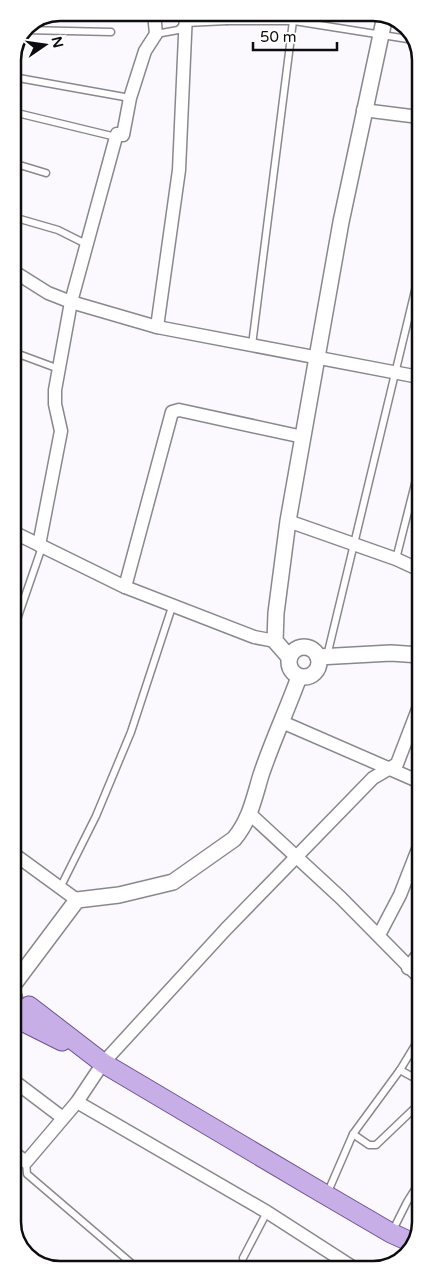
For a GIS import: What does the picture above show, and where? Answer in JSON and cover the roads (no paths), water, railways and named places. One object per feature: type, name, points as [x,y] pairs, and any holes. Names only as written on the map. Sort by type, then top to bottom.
[{"type":"main road","points":[[21,1010],[64,1031],[76,1044],[103,1063],[327,1196],[407,1240]]},
{"type":"street","points":[[40,546],[62,432],[55,398],[71,302],[116,137],[118,134],[123,135],[130,98],[145,51],[156,34],[155,21]]},
{"type":"street","points":[[158,327],[179,170],[186,21]]},
{"type":"street","points":[[275,641],[276,613],[288,521],[341,222],[363,110],[383,23]]},
{"type":"street","points":[[363,110],[412,116]]},
{"type":"street","points":[[21,276],[48,293],[71,302],[158,327],[318,356],[412,376]]},
{"type":"street","points":[[125,587],[172,412],[179,410],[303,437]]},
{"type":"street","points":[[288,521],[353,543],[412,566]]},
{"type":"street","points":[[21,536],[125,587],[172,607],[254,637],[275,641],[289,657],[291,671],[299,677],[304,678],[314,673],[323,657]]},
{"type":"street","points":[[289,657],[294,649],[304,646],[323,657],[391,653],[412,654]]},
{"type":"street","points":[[21,859],[77,900],[119,895],[173,882],[234,839],[250,814],[261,774],[299,677]]},
{"type":"street","points":[[282,722],[412,779]]},
{"type":"street","points":[[21,1158],[26,1162],[77,1102],[103,1063],[226,929],[373,778],[391,770],[399,760],[412,725]]},
{"type":"street","points":[[250,814],[379,935],[412,971]]},
{"type":"street","points":[[379,935],[400,895],[412,864]]},
{"type":"street","points":[[21,1001],[77,900]]},
{"type":"street","points":[[408,968],[412,963]]},
{"type":"street","points":[[21,1086],[63,1118]]},
{"type":"street","points":[[77,1102],[267,1212],[343,1261]]},
{"type":"lane","points":[[156,34],[178,30],[184,21]]},
{"type":"lane","points":[[227,21],[294,21],[405,38]]},
{"type":"lane","points":[[252,345],[294,21]]},
{"type":"lane","points":[[36,30],[111,32]]},
{"type":"lane","points":[[21,78],[130,98]]},
{"type":"lane","points":[[21,114],[116,137]]},
{"type":"lane","points":[[21,165],[46,172]]},
{"type":"lane","points":[[21,218],[58,230],[86,244]]},
{"type":"lane","points":[[323,657],[412,301]]},
{"type":"lane","points":[[21,355],[60,369]]},
{"type":"lane","points":[[396,559],[412,498]]},
{"type":"lane","points":[[21,606],[40,546]]},
{"type":"lane","points":[[60,888],[96,816],[131,732],[172,607]]},
{"type":"lane","points":[[327,1196],[353,1134],[400,1070],[412,1050]]},
{"type":"lane","points":[[400,1070],[412,1077]]},
{"type":"lane","points":[[353,1134],[369,1145],[376,1145],[412,1111]]},
{"type":"lane","points":[[26,1162],[27,1174],[129,1261]]},
{"type":"lane","points":[[391,1233],[412,1194]]},
{"type":"lane","points":[[243,1258],[267,1212]]}]
